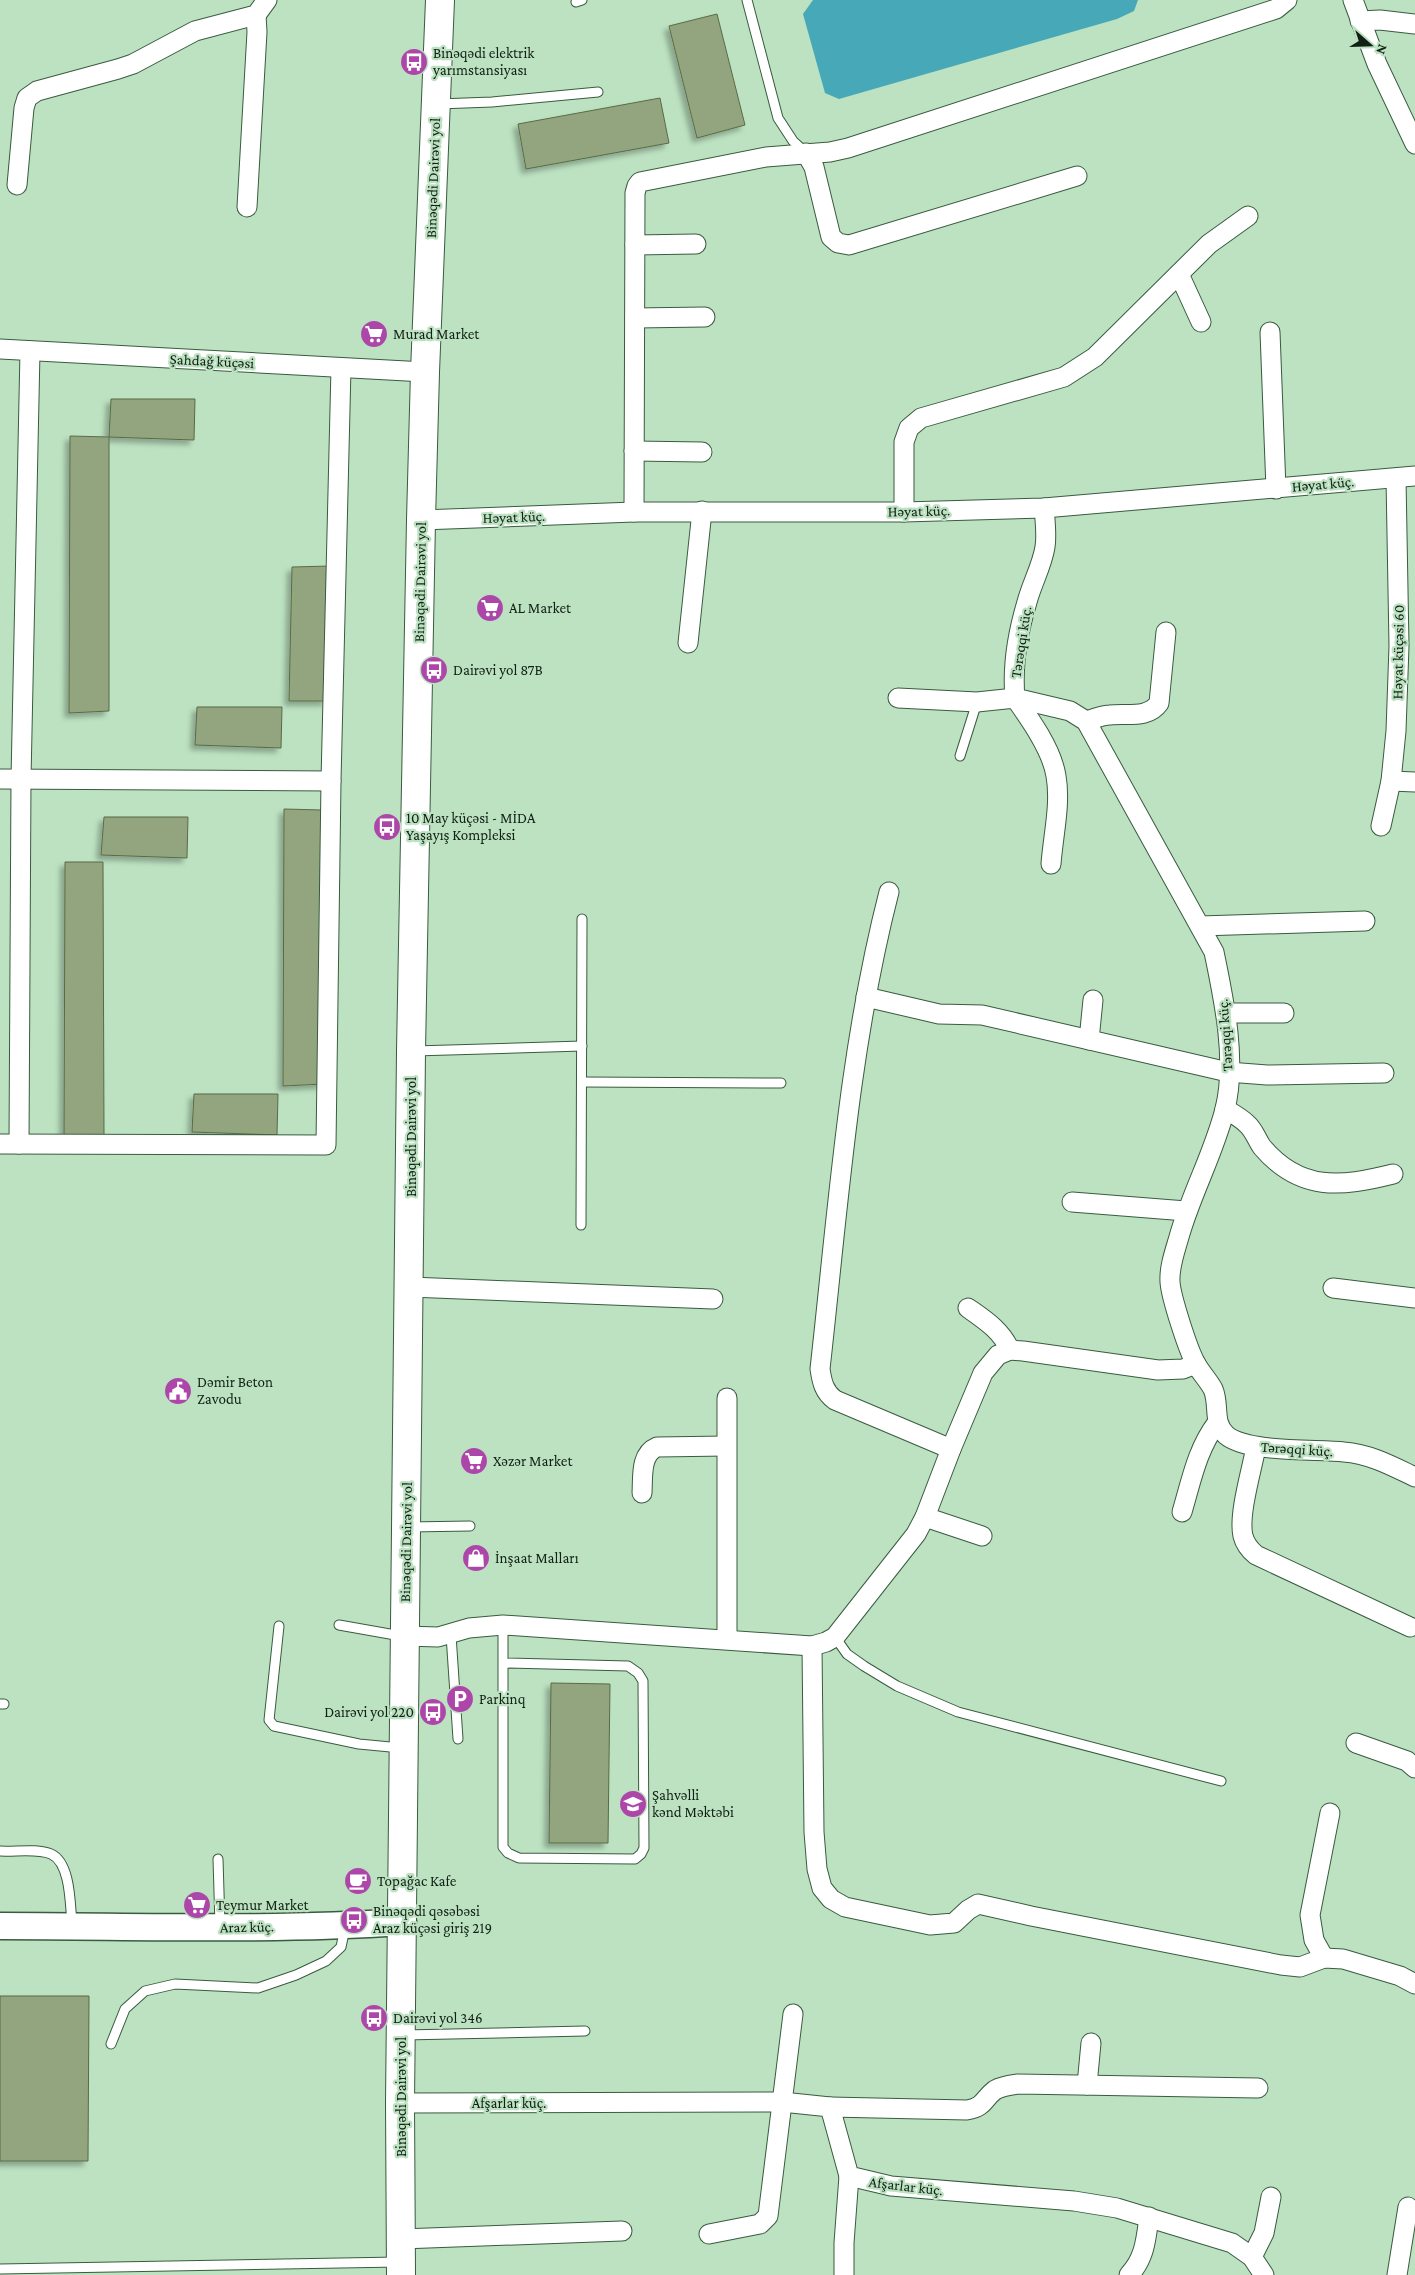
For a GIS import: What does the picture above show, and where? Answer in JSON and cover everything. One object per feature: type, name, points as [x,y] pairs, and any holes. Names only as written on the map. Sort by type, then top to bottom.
[{"type":"main road","name":"Binəqədi Dairəvi yol","points":[[401,2259],[400,2103],[404,1922],[411,1052],[425,372],[440,0]]},
{"type":"street","points":[[247,207],[257,32],[256,16],[267,0]]},
{"type":"street","points":[[634,512],[635,193],[640,182],[766,157],[848,148],[1276,9],[1287,0]]},
{"type":"street","points":[[1353,0],[1360,21],[1415,144]]},
{"type":"street","points":[[17,185],[24,108],[28,98],[37,91],[133,64],[195,31],[256,16]]},
{"type":"street","points":[[1360,21],[1380,20],[1415,24]]},
{"type":"street","points":[[806,153],[814,167],[831,237],[838,242],[849,245],[1077,176]]},
{"type":"street","points":[[904,512],[904,442],[909,428],[921,418],[1064,377],[1101,351],[1209,244],[1248,216]]},
{"type":"street","points":[[635,245],[696,244]]},
{"type":"street","points":[[1179,274],[1201,322]]},
{"type":"street","points":[[635,318],[705,317]]},
{"type":"street","points":[[1270,332],[1276,489]]},
{"type":"street","name":"Şahdağ küçəsi","points":[[0,350],[425,372]]},
{"type":"street","points":[[30,351],[22,779],[9,1144],[326,1145],[331,780],[341,368]]},
{"type":"street","points":[[634,452],[702,452]]},
{"type":"street","name":"Həyat küç.","points":[[421,520],[634,512],[904,512],[1044,508],[1415,476]]},
{"type":"street","name":"Həyat küçəsi 60","points":[[1381,826],[1391,782],[1396,731],[1399,646],[1396,478]]},
{"type":"street","name":"Tərəqqi küç.","points":[[1044,508],[1046,544],[1040,567],[1027,601],[1020,635],[1013,678],[1015,698],[1070,711],[1086,721],[1214,952],[1226,1013],[1228,1072],[1225,1109],[1186,1211],[1174,1252],[1170,1281],[1174,1302],[1196,1364],[1214,1393],[1217,1424],[1227,1436],[1256,1446],[1346,1452],[1390,1464],[1415,1477]]},
{"type":"street","points":[[688,643],[702,512]]},
{"type":"street","points":[[1086,721],[1108,715],[1144,714],[1154,711],[1159,703],[1166,632]]},
{"type":"street","points":[[898,698],[977,702],[1015,698],[1034,724],[1056,774],[1057,797],[1051,864]]},
{"type":"street","points":[[0,779],[331,780]]},
{"type":"street","points":[[1391,782],[1415,782]]},
{"type":"street","points":[[889,892],[866,997],[846,1129],[820,1369],[822,1383],[828,1395],[834,1400],[951,1448]]},
{"type":"street","points":[[1200,926],[1365,921]]},
{"type":"street","points":[[866,997],[939,1014],[982,1015],[1228,1072],[1267,1075],[1384,1073]]},
{"type":"street","points":[[1089,1040],[1093,1000]]},
{"type":"street","points":[[1226,1013],[1284,1013]]},
{"type":"street","points":[[1225,1109],[1248,1124],[1262,1146],[1284,1168],[1312,1182],[1354,1184],[1393,1174]]},
{"type":"street","points":[[1072,1202],[1186,1211]]},
{"type":"street","points":[[410,1287],[713,1299]]},
{"type":"street","points":[[1333,1288],[1415,1298]]},
{"type":"street","points":[[968,1308],[996,1328],[1004,1337],[1010,1350]]},
{"type":"street","points":[[405,1636],[438,1637],[469,1628],[503,1625],[812,1646],[826,1642],[835,1637],[916,1534],[925,1517],[951,1448],[983,1373],[998,1355],[1010,1350],[1158,1370],[1183,1369],[1196,1364]]},
{"type":"street","points":[[727,1398],[727,1639]]},
{"type":"street","points":[[1182,1512],[1201,1452],[1208,1435],[1217,1424]]},
{"type":"street","points":[[642,1493],[645,1456],[649,1450],[656,1447],[726,1446]]},
{"type":"street","points":[[1256,1446],[1242,1524],[1243,1538],[1248,1548],[1256,1555],[1410,1628]]},
{"type":"street","points":[[925,1517],[982,1536]]},
{"type":"street","points":[[812,1646],[814,1832],[817,1869],[822,1888],[831,1899],[845,1907],[930,1925],[954,1923],[968,1910],[978,1904],[1281,1965],[1300,1967],[1324,1958],[1343,1959],[1400,1976],[1415,1984],[1415,1990]]},
{"type":"street","points":[[1356,1743],[1407,1761],[1415,1768]]},
{"type":"street","points":[[1324,1958],[1314,1940],[1310,1916],[1330,1813]]},
{"type":"street","name":"Araz küç.","points":[[0,1926],[346,1926],[404,1922]]},
{"type":"street","points":[[709,2234],[760,2224],[768,2216],[793,2014]]},
{"type":"street","points":[[1087,2085],[1091,2043]]},
{"type":"street","points":[[830,2108],[967,2110],[978,2108],[994,2091],[1002,2087],[1018,2084],[1258,2088]]},
{"type":"street","name":"Afşarlar küç.","points":[[400,2103],[782,2102],[830,2108],[849,2176],[892,2186],[1074,2201],[1150,2217],[1232,2243],[1252,2258],[1264,2275]]},
{"type":"street","points":[[844,2275],[844,2243],[849,2176]]},
{"type":"street","points":[[1252,2258],[1264,2233],[1271,2197]]},
{"type":"street","points":[[1397,2275],[1408,2207]]},
{"type":"street","points":[[1129,2275],[1139,2265],[1144,2254],[1150,2217]]},
{"type":"street","points":[[401,2259],[622,2232]]},
{"type":"lane","points":[[747,0],[778,118],[793,141],[806,153]]},
{"type":"lane","points":[[435,104],[492,102],[598,92]]},
{"type":"lane","points":[[960,756],[977,702]]},
{"type":"lane","points":[[581,1225],[582,919]]},
{"type":"lane","points":[[411,1052],[582,1046]]},
{"type":"lane","points":[[582,1082],[781,1083]]},
{"type":"lane","points":[[406,1527],[470,1526]]},
{"type":"lane","points":[[339,1625],[405,1636]]},
{"type":"lane","points":[[503,1625],[503,1663],[503,1847],[508,1853],[519,1858],[635,1859],[644,1848],[643,1681],[638,1673],[628,1666],[503,1663]]},
{"type":"lane","points":[[279,1626],[269,1720],[274,1726],[359,1744],[404,1748]]},
{"type":"lane","points":[[451,1634],[458,1739]]},
{"type":"lane","points":[[835,1637],[847,1654],[864,1666],[898,1686],[958,1712],[1221,1781]]},
{"type":"lane","points":[[0,1851],[52,1854],[61,1862],[66,1875],[73,1926]]},
{"type":"lane","points":[[218,1859],[220,1927]]},
{"type":"lane","points":[[111,2044],[125,2009],[145,1991],[175,1984],[258,1988],[296,1975],[326,1961],[341,1947],[346,1926]]},
{"type":"lane","points":[[401,2035],[585,2031]]},
{"type":"lane","points":[[0,2269],[401,2259]]},
{"type":"water","points":[[813,0],[1138,0],[1134,11],[1117,19],[839,99],[825,93],[803,14]]},
{"type":"building","points":[[717,14],[745,125],[697,138],[669,26]]},
{"type":"building","points":[[660,98],[669,143],[526,169],[518,124]]},
{"type":"building","points":[[111,399],[195,399],[194,440],[109,437]]},
{"type":"building","points":[[70,436],[109,437],[109,711],[69,713]]},
{"type":"building","points":[[330,566],[327,701],[289,701],[292,567]]},
{"type":"building","points":[[197,707],[282,707],[281,748],[195,745]]},
{"type":"building","points":[[284,809],[322,810],[323,1084],[283,1086]]},
{"type":"building","points":[[104,817],[188,817],[187,858],[101,855]]},
{"type":"building","points":[[65,862],[103,862],[104,1136],[64,1139]]},
{"type":"building","points":[[194,1094],[278,1094],[277,1135],[192,1132]]},
{"type":"building","points":[[551,1683],[610,1684],[608,1843],[549,1843]]},
{"type":"building","points":[[0,1996],[89,1996],[88,2161],[0,2161]]},
{"type":"place","name":"Binəqədi elektrik yarımstansiyası","points":[[414,62]]},
{"type":"place","name":"Murad Market","points":[[374,334]]},
{"type":"place","name":"AL Market","points":[[490,608]]},
{"type":"place","name":"Dairəvi yol 87B","points":[[434,670]]},
{"type":"place","name":"10 May küçəsi - MİDA Yaşayış Kompleksi","points":[[387,827]]},
{"type":"place","name":"Dəmir Beton Zavodu","points":[[178,1391]]},
{"type":"place","name":"Xəzər Market","points":[[474,1461]]},
{"type":"place","name":"İnşaat Malları","points":[[476,1558]]},
{"type":"place","name":"Parkinq","points":[[460,1699]]},
{"type":"place","name":"Dairəvi yol 220","points":[[433,1712]]},
{"type":"place","name":"Şahvəlli kənd Məktəbi","points":[[633,1804]]},
{"type":"place","name":"Topağac Kafe","points":[[358,1881]]},
{"type":"place","name":"Teymur Market","points":[[197,1905]]},
{"type":"place","name":"Binəqədi qəsəbəsi Araz küçəsi giriş 219","points":[[354,1920]]},
{"type":"place","name":"Dairəvi yol 346","points":[[374,2018]]}]
